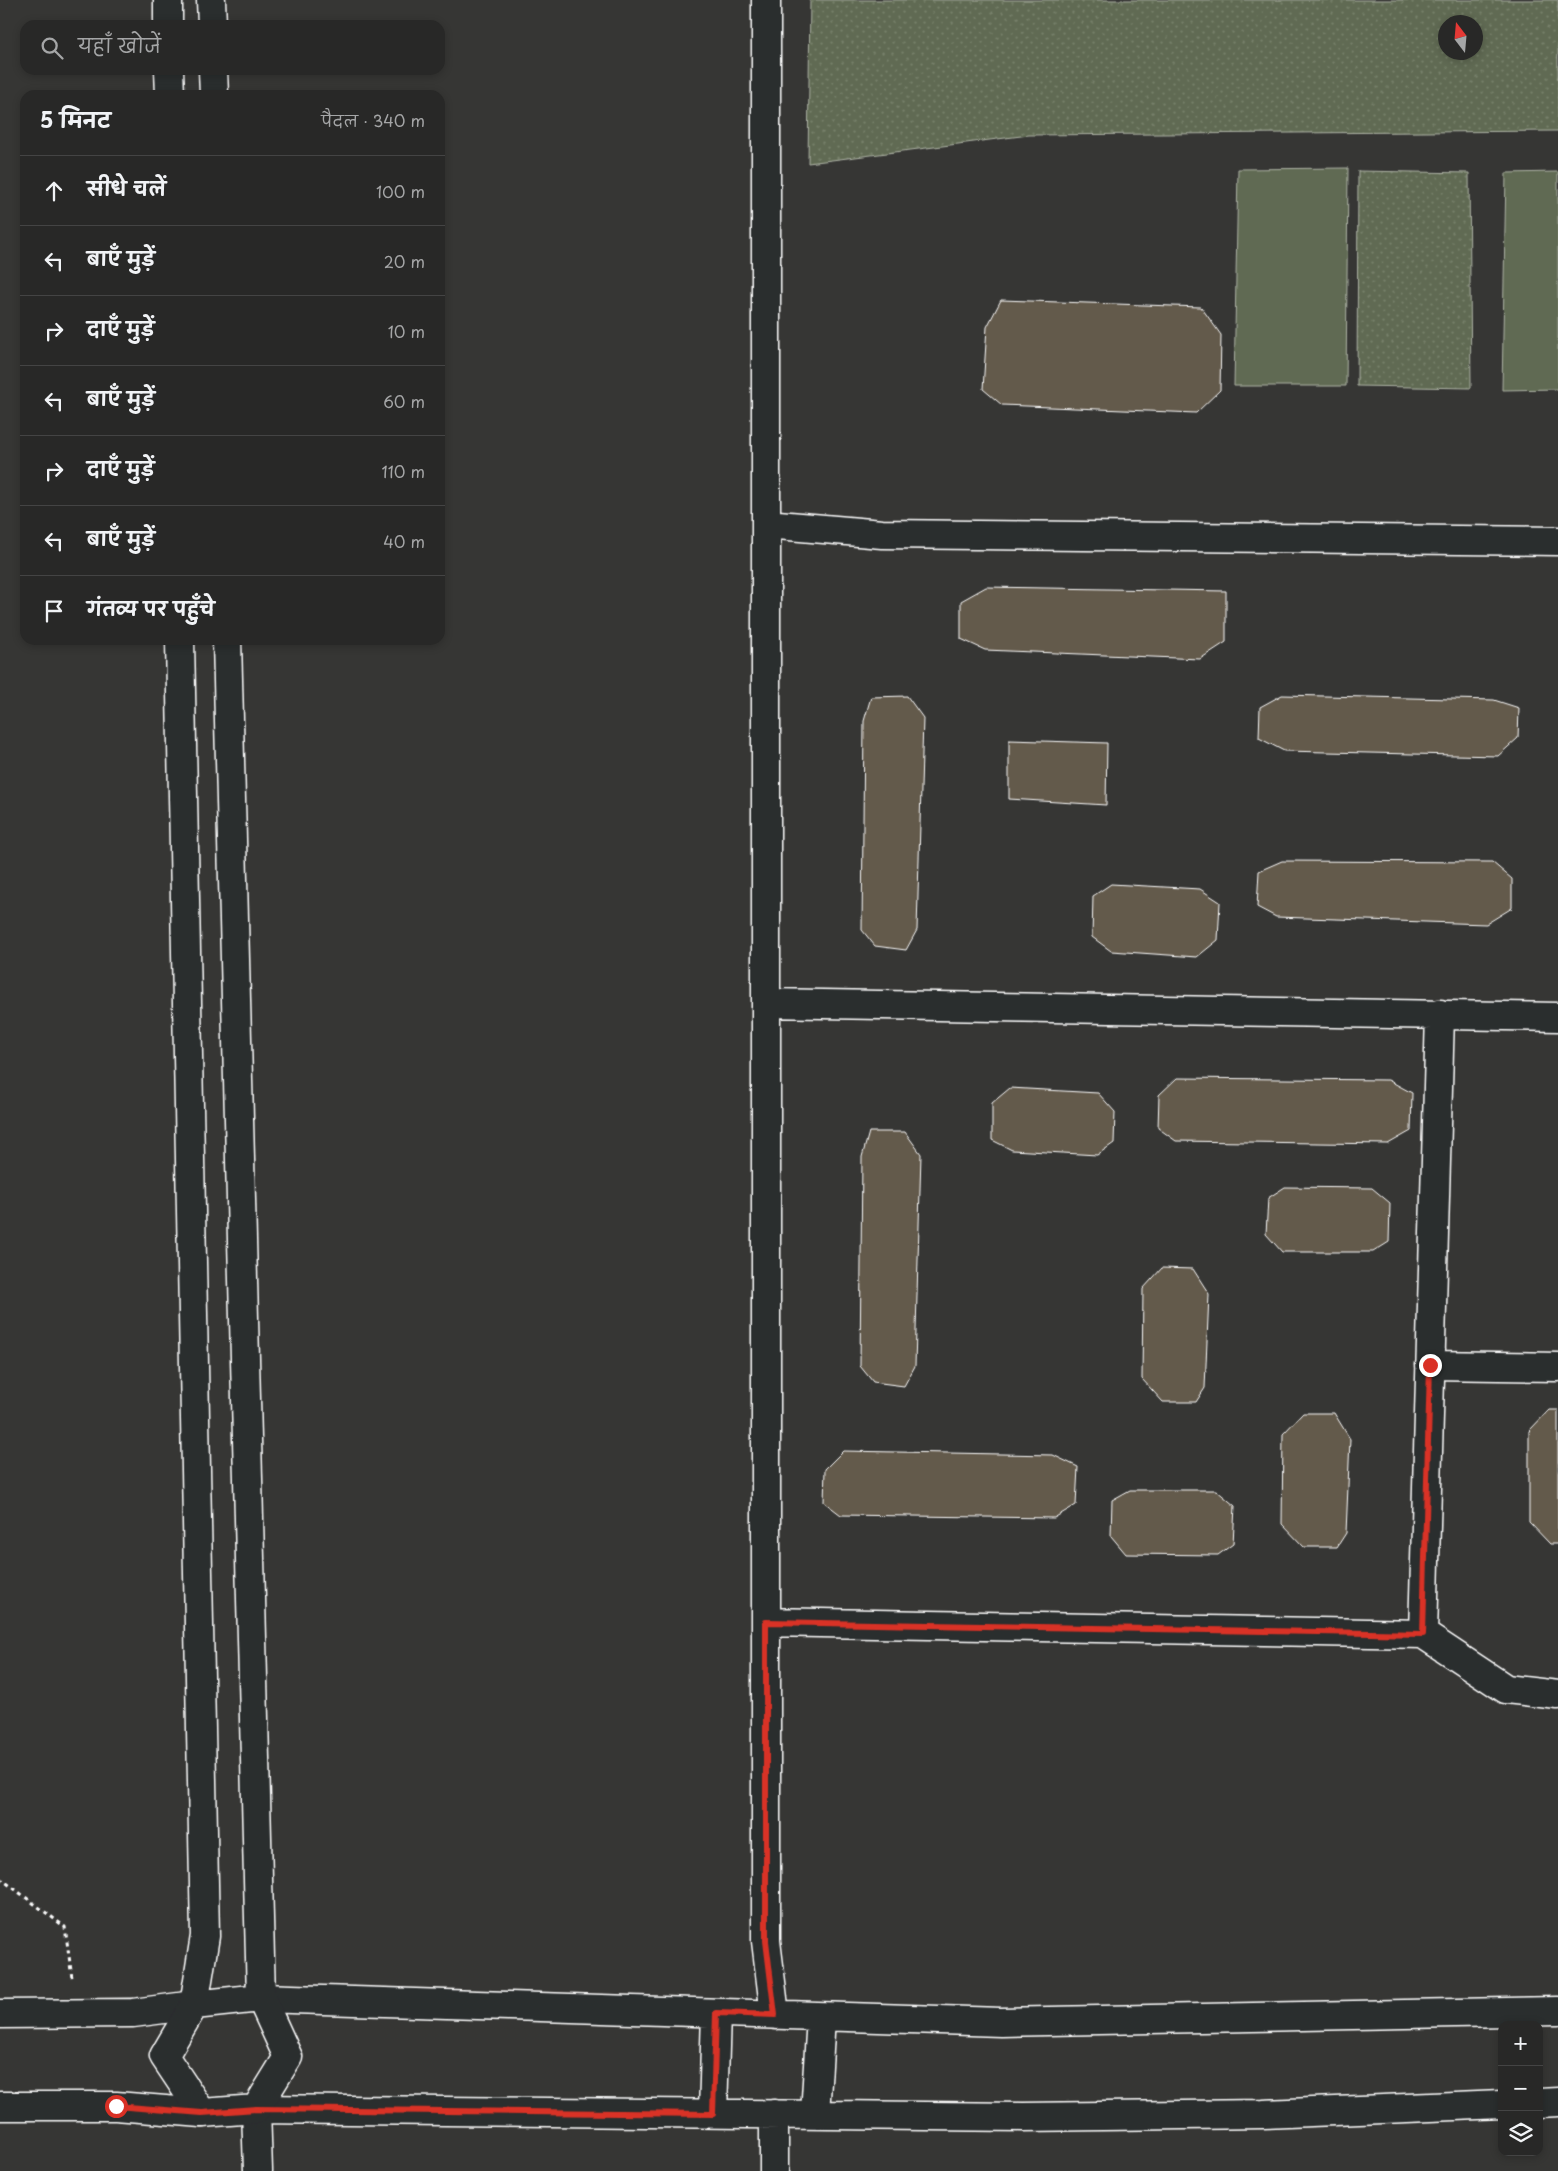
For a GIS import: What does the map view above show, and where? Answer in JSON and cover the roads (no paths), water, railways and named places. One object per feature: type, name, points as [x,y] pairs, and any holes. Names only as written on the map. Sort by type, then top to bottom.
[{"type":"street","points":[[168,0],[168,20]]},
{"type":"street","points":[[211,0],[212,20]]},
{"type":"street","points":[[766,0],[766,1941],[775,2015]]},
{"type":"street","points":[[169,75],[170,90]]},
{"type":"street","points":[[213,75],[214,90]]},
{"type":"street","points":[[766,524],[882,534],[1558,541]]},
{"type":"street","points":[[180,645],[205,1936],[194,2005],[164,2056],[202,2113]]},
{"type":"street","points":[[227,645],[261,1998],[288,2057],[256,2109],[258,2171]]},
{"type":"street","points":[[766,1002],[1558,1017]]},
{"type":"street","points":[[1423,1634],[1440,1014]]},
{"type":"street","points":[[1430,1365],[1558,1367]]},
{"type":"street","points":[[766,1622],[1423,1634],[1506,1689],[1558,1695]]},
{"type":"street","points":[[0,2014],[133,2013],[261,1998],[1001,2022],[1558,2011]]},
{"type":"street","points":[[713,2114],[716,2013]]},
{"type":"street","points":[[815,2114],[821,2017]]},
{"type":"street","points":[[1543,2103],[1558,2102]]},
{"type":"street","points":[[0,2106],[116,2106],[202,2113],[256,2109],[1023,2116],[1263,2114],[1498,2104]]},
{"type":"street","points":[[774,2114],[774,2171]]}]
